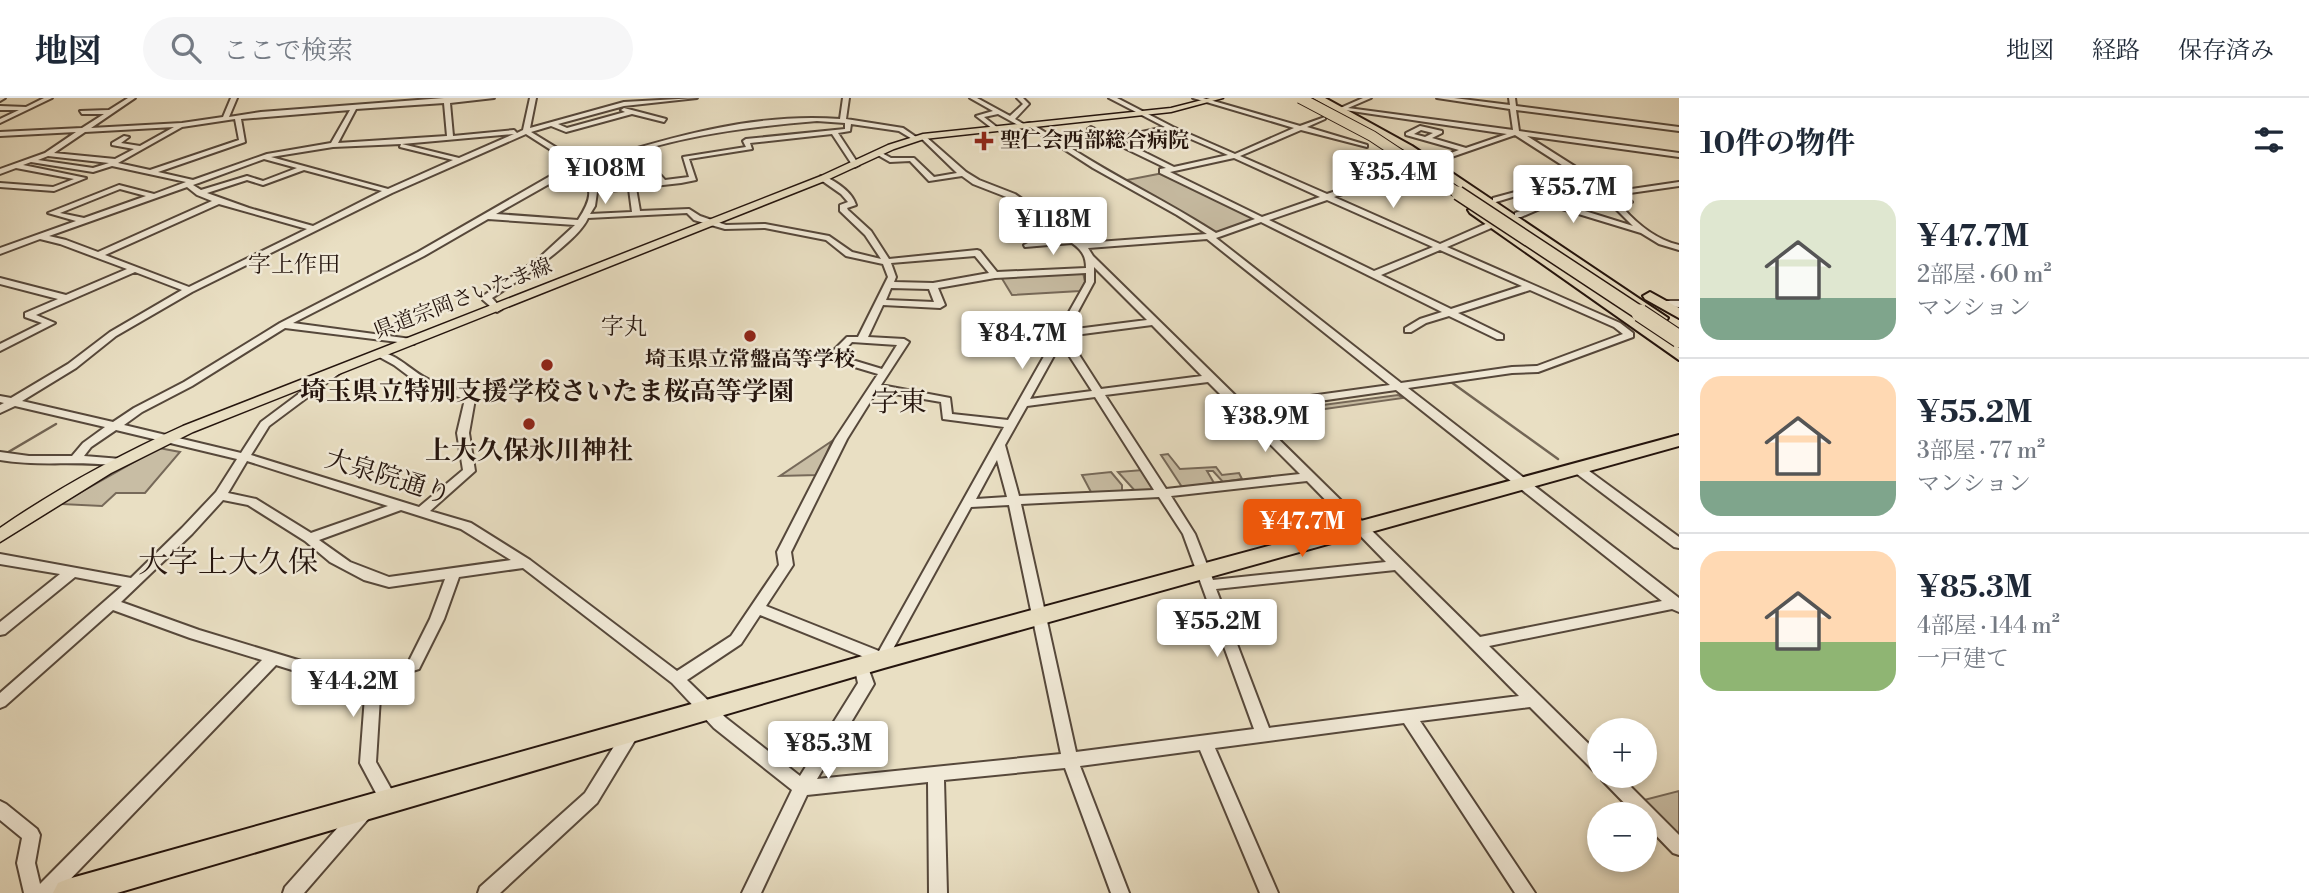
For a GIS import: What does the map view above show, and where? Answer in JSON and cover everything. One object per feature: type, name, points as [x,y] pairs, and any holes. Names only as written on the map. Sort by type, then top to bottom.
[{"type":"highway","points":[[1298,98],[1424,166],[1496,201],[1679,314]]},
{"type":"highway","points":[[1298,98],[1372,136],[1679,349]]},
{"type":"highway","points":[[1309,98],[1418,159],[1633,298],[1679,331]]},
{"type":"highway","points":[[1318,98],[1408,148],[1424,166],[1493,224],[1679,355]]},
{"type":"highway","points":[[1424,166],[1679,331]]},
{"type":"highway","points":[[1454,191],[1679,331]]},
{"type":"highway","points":[[68,893],[95,890],[873,663],[1205,577],[1360,528],[1577,468],[1675,445]]},
{"type":"main road","name":"県道宗岡さいたま線","points":[[0,536],[35,511],[117,462],[166,439],[498,309],[919,138],[1139,114],[1206,103],[1219,98]]},
{"type":"street","points":[[0,121],[49,98]]},
{"type":"street","points":[[0,178],[47,154],[132,98]]},
{"type":"street","points":[[225,119],[234,98]]},
{"type":"street","points":[[0,134],[182,125],[238,117],[491,98]]},
{"type":"street","points":[[526,131],[533,98]]},
{"type":"street","points":[[630,108],[638,98]]},
{"type":"street","points":[[552,124],[566,130],[630,108],[694,98]]},
{"type":"street","points":[[594,190],[694,177],[685,158],[750,148],[746,141],[848,130],[846,98]]},
{"type":"street","points":[[973,98],[1180,213],[1212,236],[1678,605]]},
{"type":"street","points":[[1011,119],[1026,104],[1020,98]]},
{"type":"street","points":[[1112,98],[1139,114],[1618,325],[1630,335],[1538,369],[1512,370],[1243,409]]},
{"type":"street","points":[[1196,98],[1365,146]]},
{"type":"street","points":[[1341,109],[1368,98]]},
{"type":"street","points":[[1440,98],[1679,129]]},
{"type":"street","points":[[1512,98],[1516,132]]},
{"type":"street","points":[[448,100],[450,138]]},
{"type":"street","points":[[322,110],[327,102]]},
{"type":"street","points":[[655,102],[664,120],[683,137]]},
{"type":"street","points":[[0,410],[72,366],[113,334],[189,290],[389,191],[526,131],[613,107],[630,108],[664,120]]},
{"type":"street","points":[[0,108],[29,108]]},
{"type":"street","points":[[333,145],[354,108]]},
{"type":"street","points":[[1341,109],[1679,155]]},
{"type":"street","points":[[82,113],[110,112]]},
{"type":"street","points":[[995,128],[979,116],[1000,113]]},
{"type":"street","points":[[148,173],[243,141],[238,117]]},
{"type":"street","points":[[1323,118],[1235,156],[1163,171],[1500,337]]},
{"type":"street","points":[[76,458],[87,445],[113,426],[283,325],[421,254],[548,179],[634,150],[683,137],[747,125],[846,120],[901,129],[919,138],[963,174],[1012,196],[1078,243],[1090,264],[1156,322],[1587,753]]},
{"type":"street","points":[[1073,120],[1173,169]]},
{"type":"street","points":[[67,122],[95,122]]},
{"type":"street","points":[[0,171],[28,164],[93,170],[114,163],[182,125]]},
{"type":"street","points":[[1059,144],[1077,147],[1171,128]]},
{"type":"street","points":[[2,248],[41,237],[263,158],[333,145],[392,143],[526,131],[586,171],[594,190],[589,216],[557,248],[486,298],[498,309]]},
{"type":"street","points":[[834,132],[855,165]]},
{"type":"street","points":[[1028,245],[1212,236],[1424,166],[1516,132]]},
{"type":"street","points":[[1516,132],[1595,183],[1617,193],[1628,202],[1618,207],[1624,216],[1661,243],[1679,248]]},
{"type":"street","points":[[126,137],[114,144],[142,148]]},
{"type":"street","points":[[1425,139],[1467,150]]},
{"type":"street","points":[[392,143],[460,160]]},
{"type":"street","points":[[634,150],[663,183]]},
{"type":"street","points":[[878,153],[890,160],[912,159],[932,178],[963,174]]},
{"type":"street","points":[[47,154],[114,163],[190,183],[200,192],[218,201],[313,228]]},
{"type":"street","points":[[263,158],[389,191]]},
{"type":"street","points":[[0,185],[54,189],[82,178],[55,174],[28,164]]},
{"type":"street","points":[[420,165],[438,170]]},
{"type":"street","points":[[200,192],[247,178],[263,183],[304,168]]},
{"type":"street","points":[[0,194],[55,174]]},
{"type":"street","points":[[0,178],[34,182]]},
{"type":"street","points":[[824,178],[844,192],[853,203],[843,207],[844,211],[871,233],[880,246],[892,277],[862,339]]},
{"type":"street","points":[[1518,215],[1595,183]]},
{"type":"street","points":[[1617,193],[1679,184]]},
{"type":"street","points":[[632,186],[636,213]]},
{"type":"street","points":[[86,221],[52,213],[119,187],[154,196]]},
{"type":"street","points":[[1496,201],[1519,193],[1651,235]]},
{"type":"street","points":[[99,256],[218,201]]},
{"type":"street","points":[[589,216],[689,211],[697,218],[725,228],[765,226],[808,232],[830,238],[849,254],[887,262],[977,253],[995,275]]},
{"type":"street","points":[[486,216],[582,223]]},
{"type":"street","points":[[1373,275],[1493,224]]},
{"type":"street","points":[[41,237],[189,290]]},
{"type":"street","points":[[890,285],[933,286],[995,275],[1090,264]]},
{"type":"street","points":[[751,893],[802,788],[866,684],[873,663],[887,647],[1090,282],[1090,264]]},
{"type":"street","points":[[0,348],[50,323],[29,315],[135,270]]},
{"type":"street","points":[[0,281],[65,298]]},
{"type":"street","points":[[880,302],[940,305],[933,286]]},
{"type":"street","points":[[1408,330],[1448,312],[1529,287]]},
{"type":"street","points":[[1663,304],[1679,304]]},
{"type":"street","points":[[1061,335],[1156,322]]},
{"type":"street","points":[[283,325],[411,342]]},
{"type":"street","points":[[1061,335],[1189,534],[1264,735]]},
{"type":"street","points":[[677,679],[736,640],[758,608],[786,565],[784,552],[841,439],[882,372],[899,353],[904,342],[850,339],[832,357],[882,372]]},
{"type":"street","points":[[379,354],[398,363],[422,381],[468,396],[470,399],[463,433],[469,471],[422,511]]},
{"type":"street","points":[[0,702],[134,583],[220,495],[265,424],[336,371]]},
{"type":"street","points":[[1023,403],[1211,378]]},
{"type":"street","points":[[873,387],[946,400],[947,417],[1011,424]]},
{"type":"street","name":"大泉院通り","points":[[0,399],[244,457],[466,526],[525,563],[677,679],[708,711]]},
{"type":"street","points":[[999,446],[1014,501],[1070,760],[1120,893]]},
{"type":"street","points":[[2,456],[117,462]]},
{"type":"street","points":[[1577,468],[1679,544]]},
{"type":"street","points":[[967,503],[1163,493],[1310,477]]},
{"type":"street","points":[[220,495],[252,502],[310,538],[319,550],[377,580],[389,582],[525,563]]},
{"type":"street","points":[[310,538],[403,505]]},
{"type":"street","points":[[0,559],[134,583]]},
{"type":"street","points":[[1205,577],[1398,565]]},
{"type":"street","points":[[111,604],[195,634],[331,676],[374,677],[414,665],[437,619],[454,572]]},
{"type":"street","points":[[0,630],[71,573]]},
{"type":"street","points":[[1477,642],[1678,605]]},
{"type":"street","points":[[758,608],[873,663]]},
{"type":"street","points":[[44,893],[274,657]]},
{"type":"street","points":[[374,677],[368,763],[390,803]]},
{"type":"street","points":[[708,711],[802,788],[1070,760],[1535,700]]},
{"type":"street","points":[[1408,717],[1527,893]]},
{"type":"street","points":[[487,893],[591,798],[632,732]]},
{"type":"street","points":[[1205,743],[1269,893]]},
{"type":"street","points":[[936,774],[938,893]]},
{"type":"street","points":[[1621,788],[1679,847]]},
{"type":"street","points":[[0,809],[31,835],[26,863],[33,893]]},
{"type":"street","points":[[292,893],[364,810]]},
{"type":"shaded area","points":[[1163,173],[1255,220],[1218,233],[1212,232],[1122,181]]},
{"type":"shaded area","points":[[1083,272],[1085,282],[1080,291],[1012,295],[1001,277]]},
{"type":"shaded area","points":[[1398,395],[1403,398],[1261,418],[1255,414]]},
{"type":"shaded area","points":[[832,441],[817,475],[780,476]]},
{"type":"shaded area","points":[[159,448],[180,452],[145,493],[116,493],[102,506],[60,504]]},
{"type":"shaded area","points":[[1168,454],[1180,469],[1216,467],[1222,475],[1239,473],[1242,479],[1223,482],[1213,471],[1207,471],[1214,483],[1182,487],[1161,455]]},
{"type":"shaded area","points":[[1143,470],[1154,487],[1151,490],[1136,492],[1118,472]]},
{"type":"shaded area","points":[[1111,472],[1122,485],[1122,492],[1092,494],[1082,475]]},
{"type":"shaded area","points":[[1679,791],[1679,836],[1657,813],[1657,802],[1644,800]]},
{"type":"waterway","points":[[1451,382],[1558,459]]},
{"type":"waterway","points":[[0,457],[56,424]]},
{"type":"place","name":"聖仁会西部総合病院","points":[[984,141]]},
{"type":"place","name":"埼玉県立常盤高等学校","points":[[750,336]]},
{"type":"place","name":"埼玉県立特別支援学校さいたま桜高等学園","points":[[547,365]]},
{"type":"place","name":"上大久保氷川神社","points":[[529,424]]},
{"type":"district","name":"字上作田","points":[[294,265]]},
{"type":"district","name":"字丸","points":[[624,327]]},
{"type":"district","name":"字東","points":[[899,402]]},
{"type":"district","name":"大字上大久保","points":[[228,563]]}]
